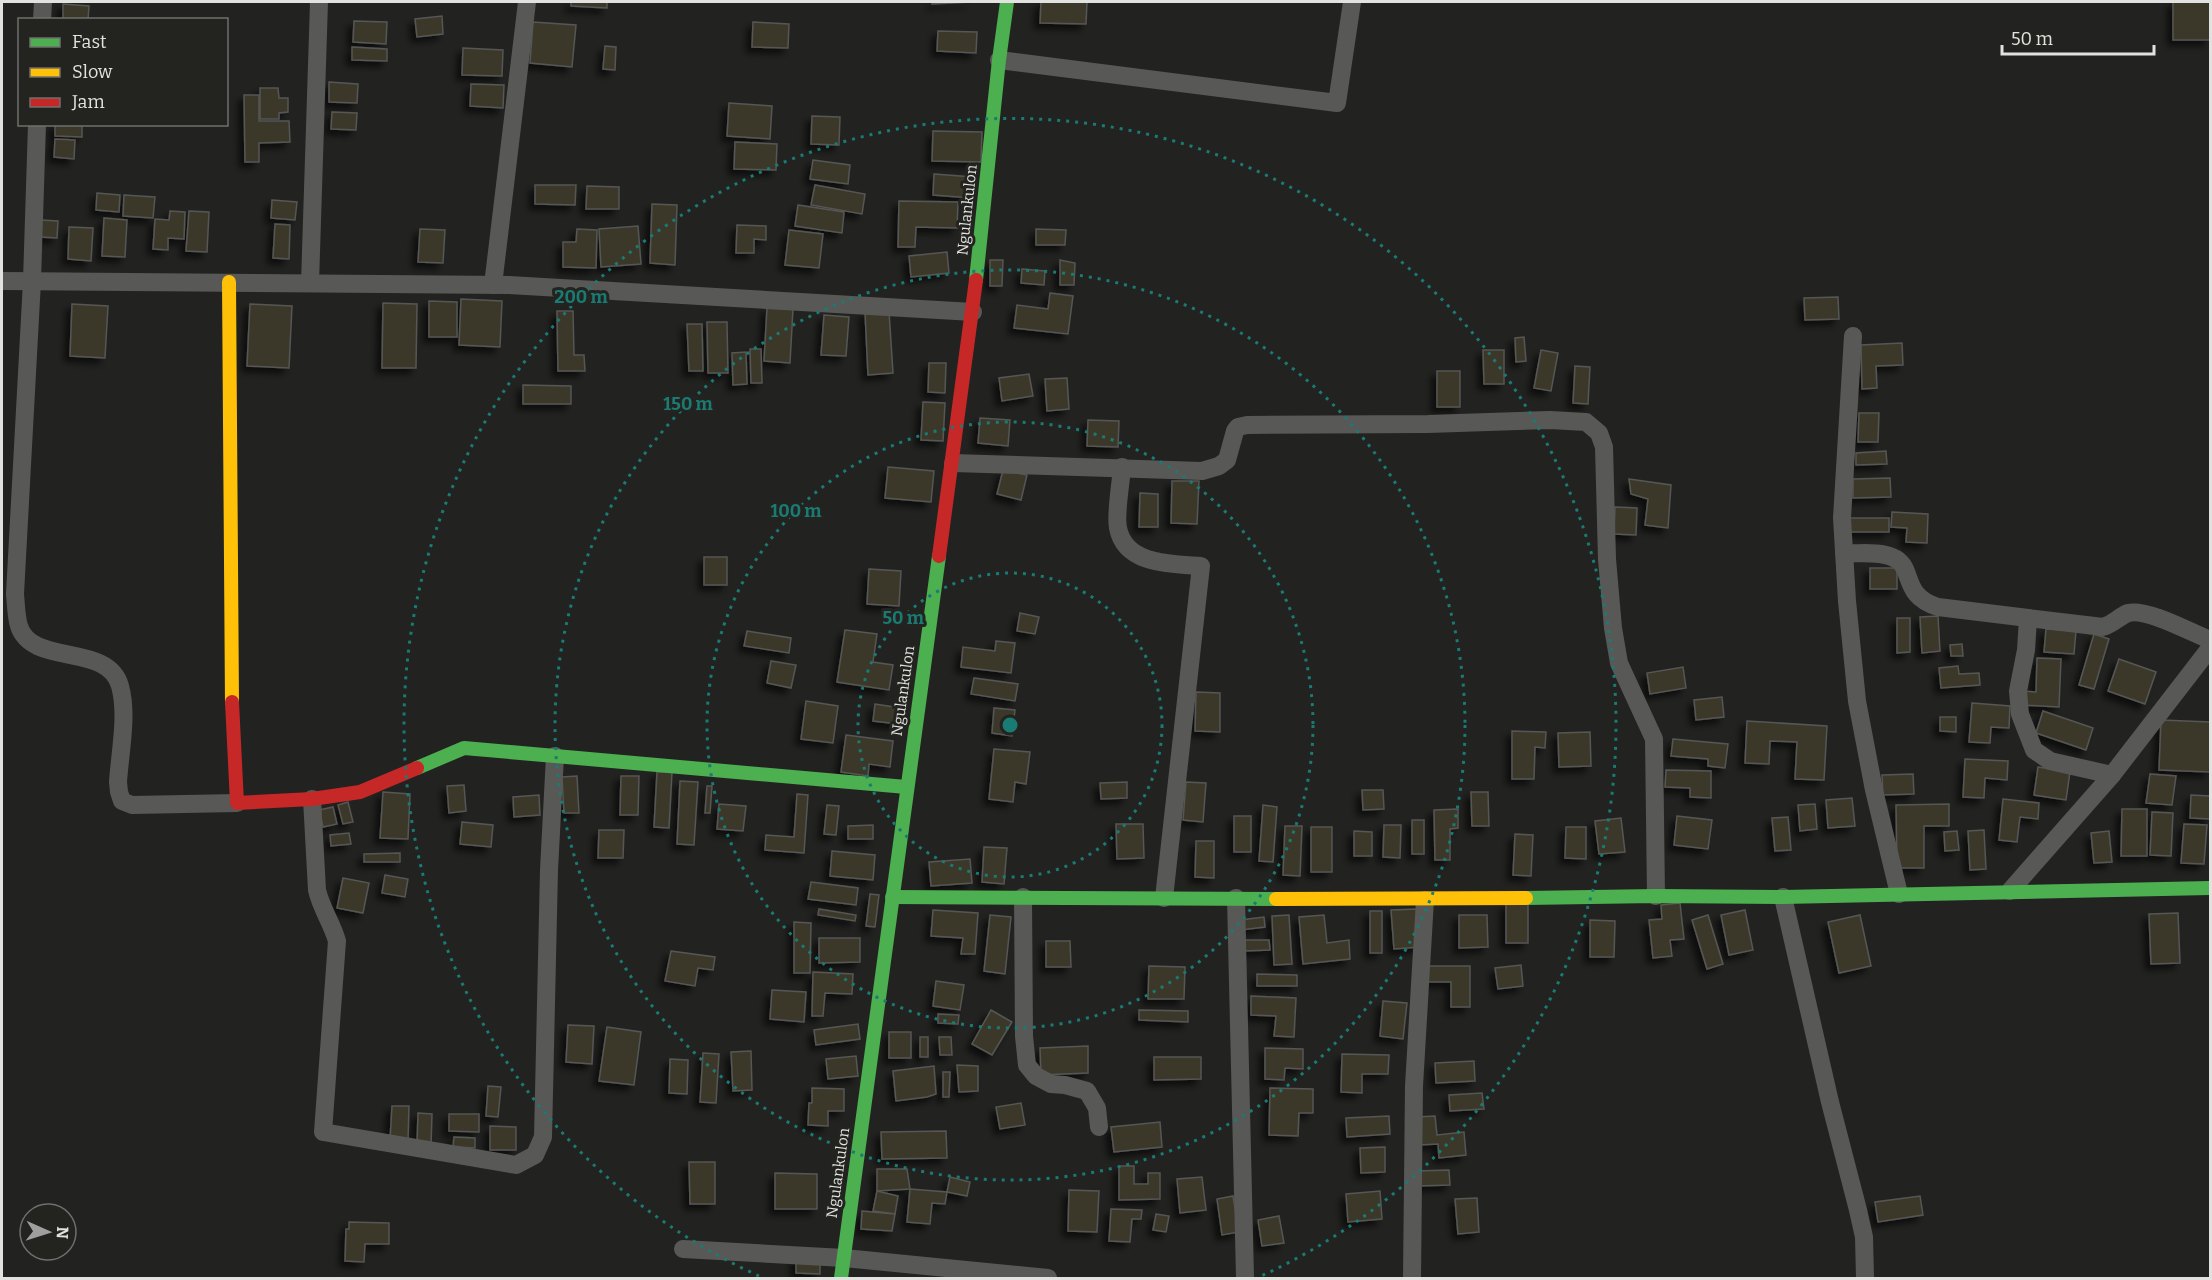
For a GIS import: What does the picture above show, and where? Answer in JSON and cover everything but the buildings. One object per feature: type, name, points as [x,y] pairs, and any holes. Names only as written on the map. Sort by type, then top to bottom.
[{"type":"street","points":[[42,18],[43,2]]},
{"type":"street","points":[[310,283],[319,2]]},
{"type":"street","points":[[493,285],[527,2]]},
{"type":"street","name":"Ngulankulon","points":[[841,1278],[906,787],[973,312],[1007,2]]},
{"type":"street","points":[[999,60],[1337,104],[1352,2]]},
{"type":"street","points":[[38,126],[15,594],[19,627],[31,642],[47,649],[95,661],[111,670],[120,684],[123,707],[118,782],[123,801],[132,805],[237,802],[312,799],[360,792],[464,748],[906,787]]},
{"type":"street","points":[[2,280],[493,285],[973,312]]},
{"type":"street","points":[[229,282],[230,671],[237,802]]},
{"type":"street","points":[[1853,336],[1842,518],[1844,553],[1857,701],[1874,790],[1899,894]]},
{"type":"street","points":[[953,463],[1202,471],[1209,470],[1227,460],[1235,431],[1238,427],[1247,425],[1428,424],[1550,420],[1586,422],[1599,433],[1604,447],[1607,559],[1613,628],[1619,663],[1654,739],[1656,896]]},
{"type":"street","points":[[1122,467],[1118,527],[1124,543],[1133,554],[1166,563],[1201,566],[1164,898]]},
{"type":"street","points":[[1844,553],[1895,557],[1904,567],[1912,591],[1925,603],[1938,607],[2103,627],[2112,624],[2127,613],[2141,612],[2211,640]]},
{"type":"street","points":[[2028,618],[2026,650],[2018,691],[2020,714],[2034,750],[2049,761],[2112,775]]},
{"type":"street","points":[[2010,891],[2112,775],[2211,648]]},
{"type":"street","points":[[312,799],[317,890],[320,905],[338,941],[323,1132],[516,1165],[535,1155],[543,1137],[549,870],[555,756]]},
{"type":"street","points":[[892,897],[1425,900],[1656,896],[1783,897],[2211,888]]},
{"type":"street","points":[[1023,897],[1024,1036],[1028,1065],[1036,1076],[1051,1084],[1087,1091],[1097,1108],[1099,1127]]},
{"type":"street","points":[[1783,897],[1864,1237],[1865,1278]]},
{"type":"street","points":[[1236,898],[1245,1278]]},
{"type":"street","points":[[1412,1278],[1414,1086],[1425,900]]},
{"type":"street","points":[[683,1249],[844,1258],[1048,1278]]},
{"type":"traffic: fast","points":[[976,280],[1007,2]]},
{"type":"traffic: fast","points":[[841,1278],[939,556]]},
{"type":"traffic: fast","points":[[417,768],[464,748],[906,787]]},
{"type":"traffic: fast","points":[[1526,898],[1783,897],[2210,888]]},
{"type":"traffic: fast","points":[[892,897],[1276,899]]},
{"type":"traffic: slow","points":[[229,282],[232,702]]},
{"type":"traffic: slow","points":[[1276,899],[1526,898]]},
{"type":"traffic: jam","points":[[939,556],[976,280]]},
{"type":"traffic: jam","points":[[232,702],[237,803],[312,799],[360,792],[417,768]]}]
